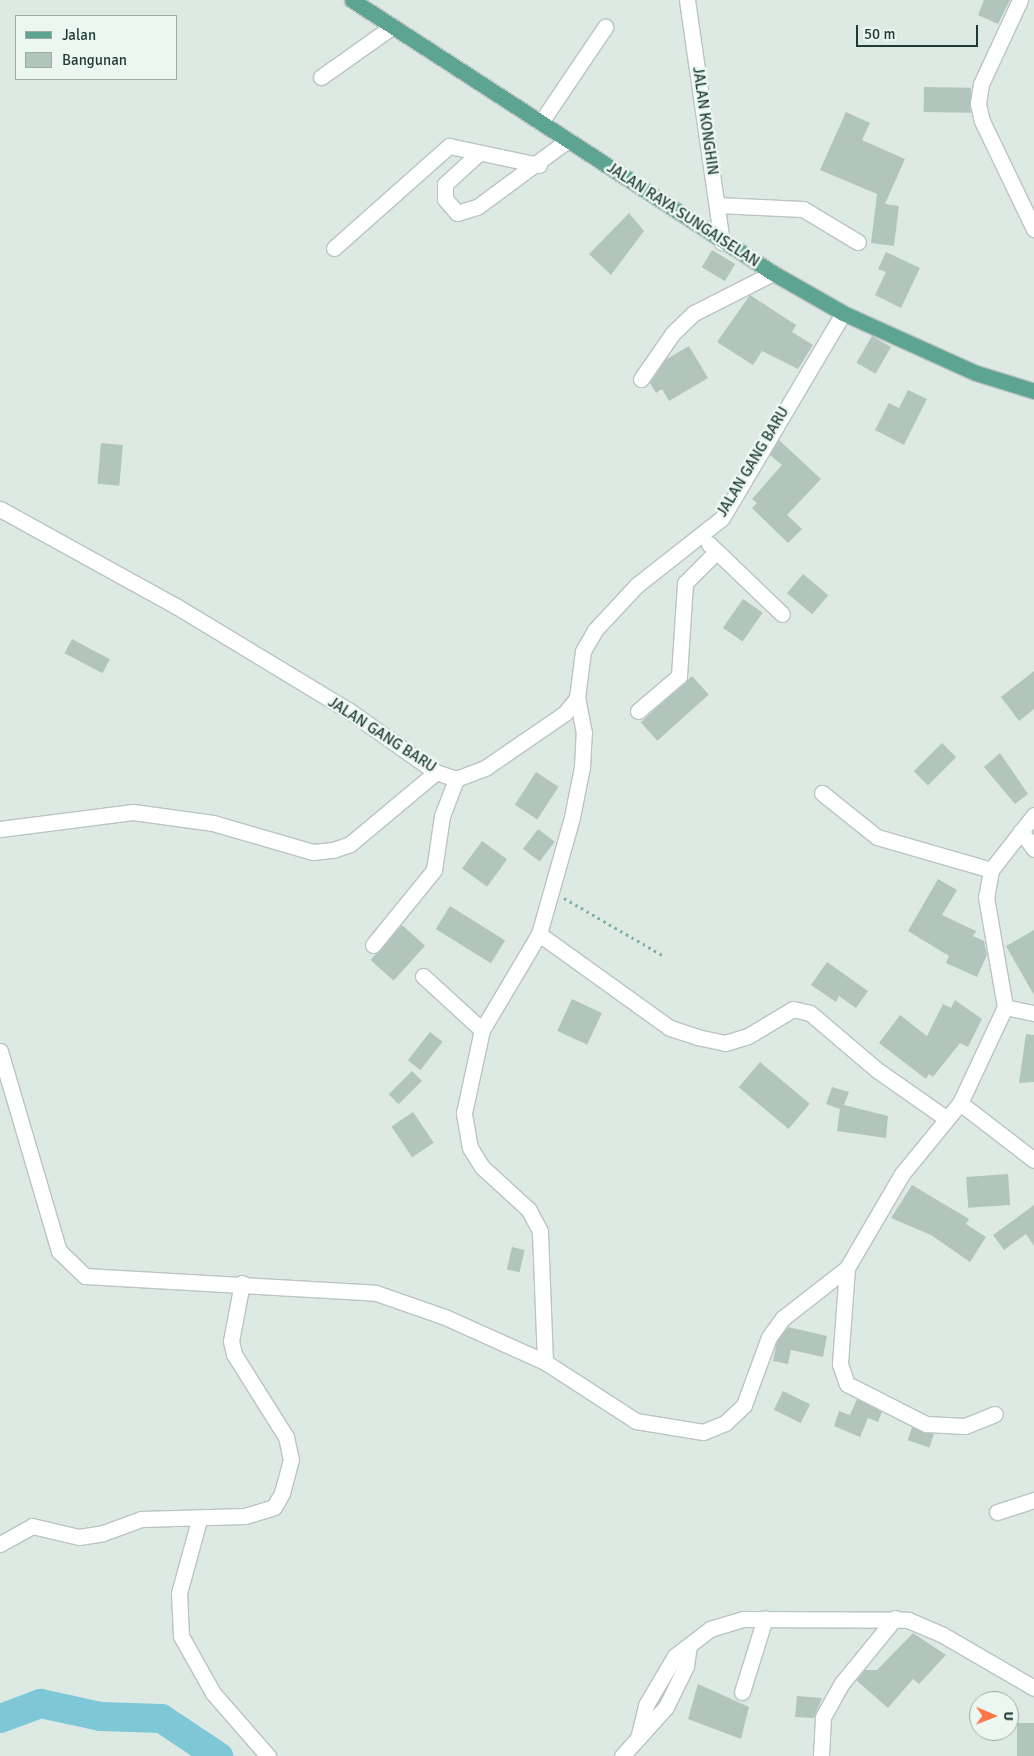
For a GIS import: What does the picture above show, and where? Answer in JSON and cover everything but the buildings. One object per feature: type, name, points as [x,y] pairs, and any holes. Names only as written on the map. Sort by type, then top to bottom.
[{"type":"main road","name":"JALAN RAYA SUNGAISELAN","points":[[352,0],[722,242],[773,273],[843,313],[976,373],[1034,391]]},
{"type":"street","name":"JALAN KONGHIN","points":[[687,0],[722,242]]},
{"type":"street","points":[[1020,0],[981,84],[978,104],[982,121],[1034,229]]},
{"type":"street","points":[[320,77],[393,26]]},
{"type":"street","points":[[541,122],[605,27]]},
{"type":"street","points":[[479,153],[445,184],[444,199],[457,213],[477,207],[539,165],[568,140]]},
{"type":"street","points":[[334,248],[440,150],[460,146],[479,153],[539,165]]},
{"type":"street","points":[[716,205],[803,209],[858,242]]},
{"type":"street","points":[[641,379],[673,332],[694,313],[773,273]]},
{"type":"street","name":"JALAN GANG BARU","points":[[545,1362],[540,1231],[529,1210],[482,1167],[470,1148],[464,1113],[482,1030],[539,934],[582,767],[584,733],[577,698],[583,651],[595,630],[637,586],[703,537],[722,518],[843,313]]},
{"type":"street","name":"JALAN GANG BARU","points":[[0,509],[176,606],[348,710],[436,772],[456,779]]},
{"type":"street","points":[[703,537],[716,552],[782,614]]},
{"type":"street","points":[[638,710],[679,676],[685,583],[716,552]]},
{"type":"street","points":[[373,945],[434,870],[442,816],[456,779],[485,768],[565,713],[577,698]]},
{"type":"street","points":[[0,829],[133,812],[213,823],[314,852],[333,850],[350,844],[436,772]]},
{"type":"street","points":[[822,793],[877,837],[991,870]]},
{"type":"street","points":[[0,1051],[51,1228],[69,1264],[85,1276],[102,1280],[242,1282],[376,1293],[445,1317],[545,1362],[636,1421],[703,1432],[725,1423],[744,1406],[769,1337],[783,1318],[847,1268],[902,1174],[960,1104],[1004,1007],[986,896],[991,870],[1034,815]]},
{"type":"street","points":[[1021,831],[1034,849]]},
{"type":"street","points":[[539,934],[670,1028],[697,1037],[725,1042],[748,1036],[793,1010],[810,1013],[877,1070],[947,1119]]},
{"type":"street","points":[[423,976],[482,1030]]},
{"type":"street","points":[[1004,1007],[1034,1013]]},
{"type":"street","points":[[960,1104],[1034,1160]]},
{"type":"street","points":[[847,1268],[840,1364],[848,1384],[926,1424],[965,1426],[995,1414]]},
{"type":"street","points":[[0,1544],[32,1526],[79,1536],[103,1533],[140,1519],[199,1520],[245,1516],[274,1507],[282,1493],[291,1460],[286,1437],[233,1347],[242,1282]]},
{"type":"street","points":[[996,1512],[1034,1500]]},
{"type":"street","points":[[199,1520],[178,1600],[182,1636],[213,1693],[268,1756]]},
{"type":"street","points":[[742,1692],[764,1618]]},
{"type":"street","points":[[622,1756],[638,1738],[657,1682],[689,1645],[724,1624],[764,1618],[895,1618],[943,1634],[1034,1688]]},
{"type":"street","points":[[821,1756],[823,1717],[842,1683],[895,1618]]},
{"type":"path","points":[[550,890],[664,956]]},
{"type":"waterway","points":[[0,1718],[40,1703],[100,1716],[161,1718],[218,1756]]}]
